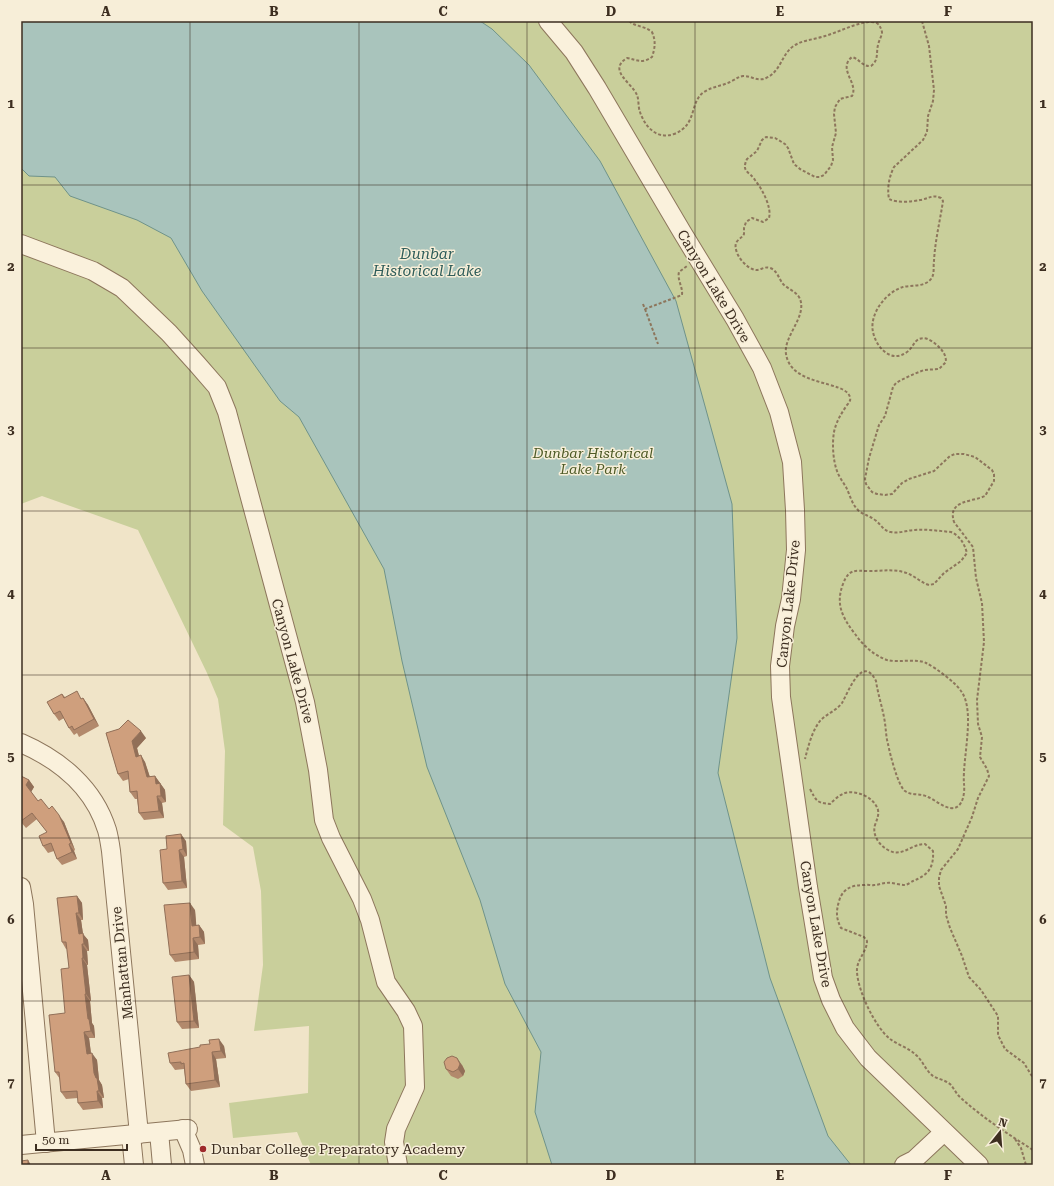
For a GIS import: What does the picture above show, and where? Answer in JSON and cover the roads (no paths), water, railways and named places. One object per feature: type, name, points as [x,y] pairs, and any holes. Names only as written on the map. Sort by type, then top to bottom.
[{"type":"street","name":"Canyon Lake Drive","points":[[548,21],[578,58],[735,320],[762,368],[779,412],[792,462],[796,550],[791,599],[785,626],[780,666],[781,697],[808,887],[823,978],[831,1000],[845,1028],[868,1058],[979,1165]]},
{"type":"street","name":"Canyon Lake Drive","points":[[21,244],[93,271],[122,288],[169,333],[217,387],[226,412],[305,702],[318,770],[324,820],[331,838],[362,898],[370,920],[386,982],[406,1011],[413,1026],[415,1086],[396,1129],[394,1142],[398,1165]]},
{"type":"street","name":"Manhattan Drive","points":[[21,743],[48,756],[79,782],[100,814],[107,830],[111,851],[135,1134],[134,1165]]},
{"type":"street","points":[[21,886],[25,912],[46,1143]]},
{"type":"street","points":[[21,1145],[186,1129],[195,1165]]},
{"type":"street","points":[[159,1132],[162,1165]]},
{"type":"street","points":[[904,1165],[914,1160],[944,1132]]},
{"type":"water","name":"Dunbar Historical Lake","points":[[21,21],[480,21],[492,29],[529,65],[600,161],[676,301],[732,504],[737,638],[718,773],[770,978],[828,1136],[851,1165],[552,1165],[535,1112],[541,1052],[505,984],[480,900],[427,767],[402,661],[384,569],[299,417],[280,401],[202,291],[171,238],[137,220],[70,196],[55,177],[29,176],[21,168]]},
{"type":"place","name":"Dunbar College Preparatory Academy","points":[[203,1149]]},
{"type":"park label","name":"Dunbar Historical Lake Park","points":[[593,462]]}]
